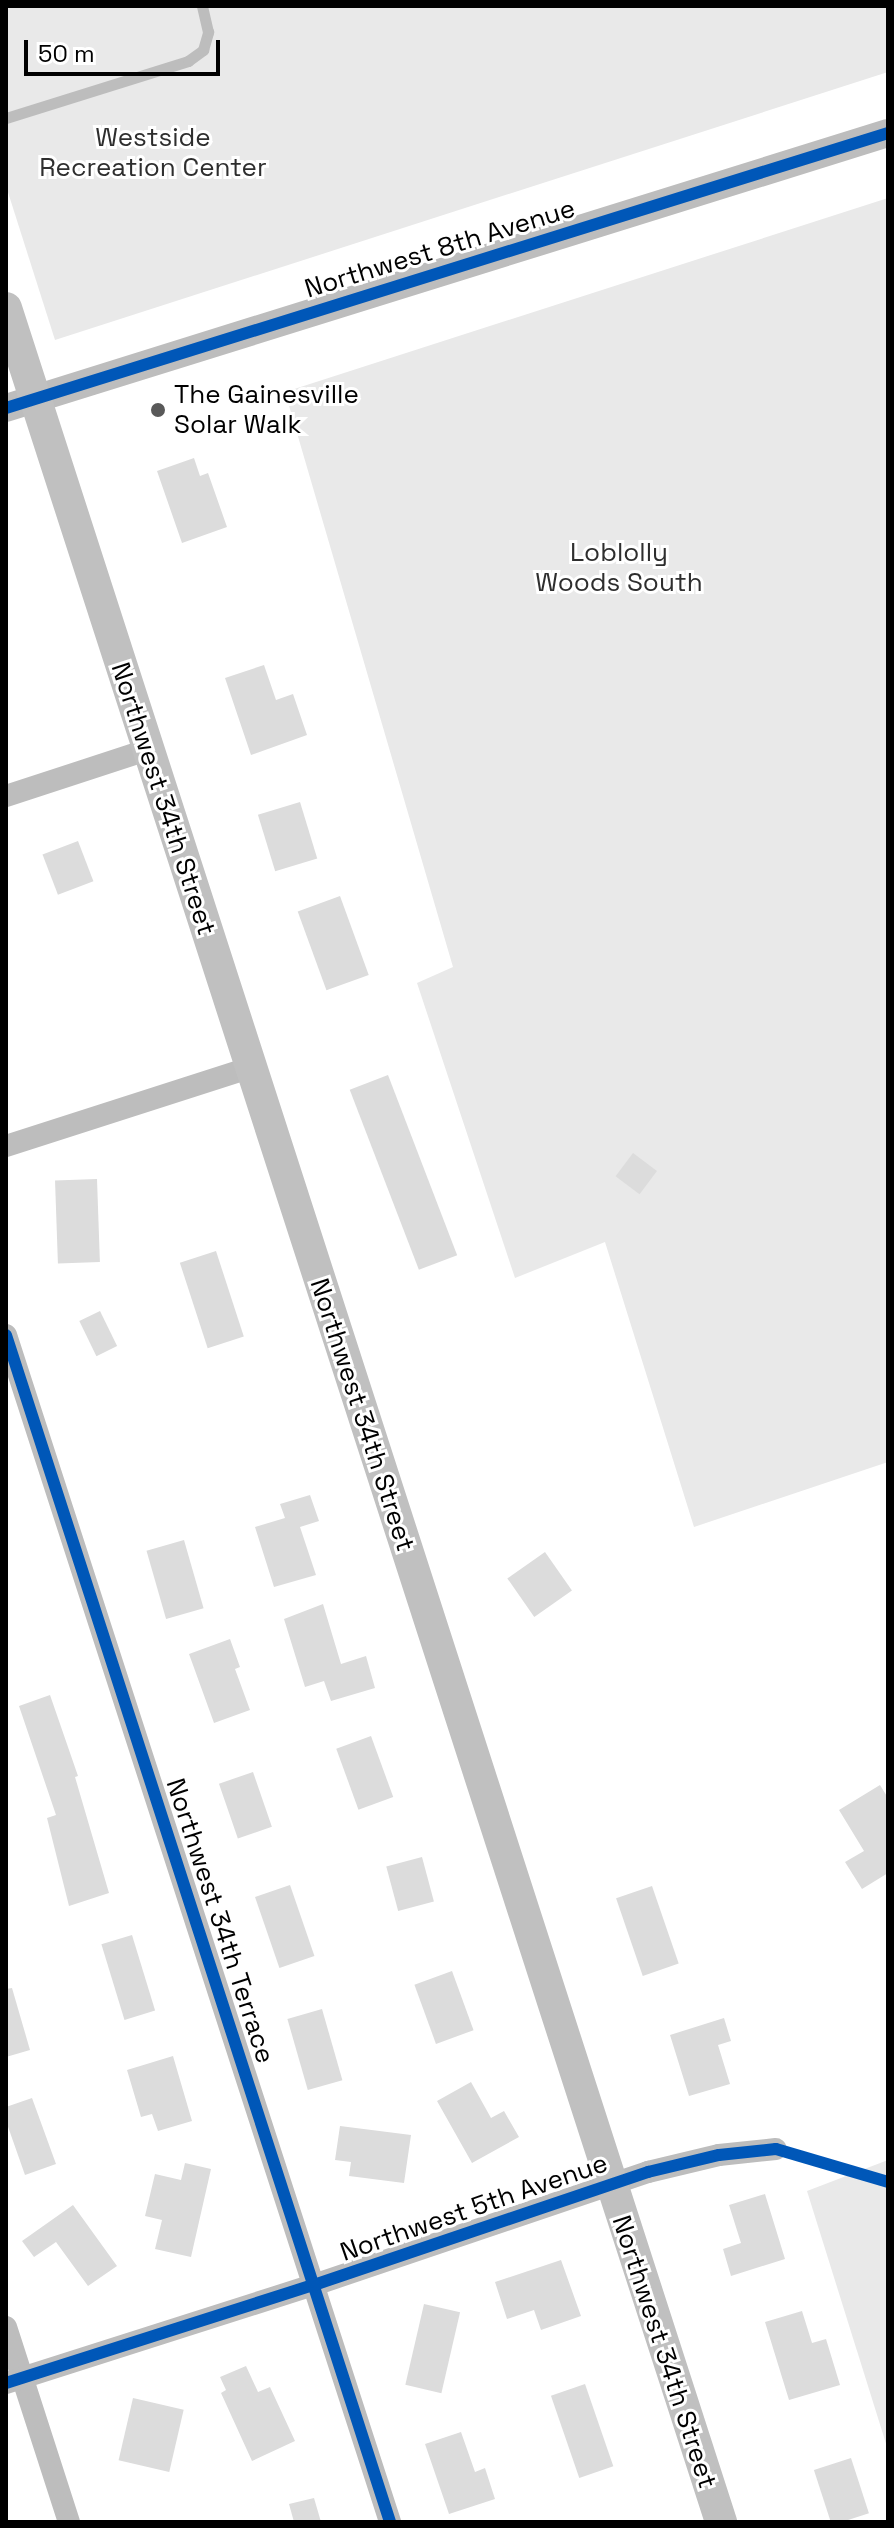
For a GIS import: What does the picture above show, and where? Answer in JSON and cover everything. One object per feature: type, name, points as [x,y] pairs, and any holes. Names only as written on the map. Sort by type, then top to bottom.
[{"type":"main road","name":"Northwest 34th Street","points":[[6,308],[20,403],[147,750],[721,2522]]},
{"type":"street","name":"Northwest 8th Avenue","points":[[20,403],[888,133]]},
{"type":"street","points":[[6,796],[147,750]]},
{"type":"street","points":[[6,1146],[249,1068]]},
{"type":"street","name":"Northwest 34th Terrace","points":[[6,1335],[390,2522]]},
{"type":"street","name":"Northwest 5th Avenue","points":[[14,2380],[314,2285],[648,2172],[719,2155],[776,2149]]},
{"type":"street","points":[[6,2327],[14,2380],[69,2522]]},
{"type":"lane","points":[[6,118],[188,61],[203,50],[208,32],[202,6]]},
{"type":"green space","name":"Westside Recreation Center","points":[[6,6],[888,6],[888,72],[55,340],[6,186]]},
{"type":"green space","name":"Loblolly Woods South","points":[[888,198],[888,1462],[694,1527],[605,1242],[515,1278],[417,983],[453,967],[285,392]]},
{"type":"green space","points":[[888,2160],[888,2450],[807,2191]]},
{"type":"building","points":[[194,458],[200,476],[208,473],[227,527],[182,543],[157,471]]},
{"type":"building","points":[[264,665],[276,700],[293,694],[307,735],[251,755],[225,678]]},
{"type":"building","points":[[300,802],[317,858],[275,871],[258,815]]},
{"type":"building","points":[[78,841],[93,881],[58,895],[43,855]]},
{"type":"building","points":[[340,896],[369,975],[326,990],[298,911]]},
{"type":"building","points":[[388,1075],[457,1255],[419,1270],[350,1090]]},
{"type":"building","points":[[633,1153],[657,1171],[640,1194],[616,1176]]},
{"type":"building","points":[[97,1179],[100,1262],[58,1263],[55,1180]]},
{"type":"building","points":[[216,1251],[244,1337],[208,1348],[180,1263]]},
{"type":"building","points":[[100,1311],[117,1346],[96,1356],[79,1321]]},
{"type":"building","points":[[310,1495],[319,1521],[300,1527],[316,1575],[274,1587],[255,1527],[285,1518],[280,1504]]},
{"type":"building","points":[[184,1540],[204,1608],[166,1619],[147,1551]]},
{"type":"building","points":[[545,1552],[572,1591],[534,1617],[507,1578]]},
{"type":"building","points":[[323,1604],[341,1664],[366,1656],[375,1688],[331,1701],[324,1681],[305,1687],[284,1619]]},
{"type":"building","points":[[230,1639],[240,1667],[235,1669],[250,1710],[214,1723],[189,1654]]},
{"type":"building","points":[[50,1695],[78,1776],[75,1777],[109,1893],[69,1906],[47,1818],[56,1815],[19,1706]]},
{"type":"building","points":[[371,1736],[393,1797],[358,1810],[336,1749]]},
{"type":"building","points":[[253,1772],[272,1827],[238,1839],[219,1784]]},
{"type":"building","points":[[880,1785],[888,1798],[888,1873],[862,1889],[845,1862],[864,1851],[839,1810]]},
{"type":"building","points":[[422,1857],[434,1901],[398,1911],[386,1867]]},
{"type":"building","points":[[290,1885],[314,1956],[279,1968],[255,1897]]},
{"type":"building","points":[[652,1886],[679,1964],[643,1976],[616,1898]]},
{"type":"building","points":[[132,1935],[155,2011],[124,2020],[101,1944]]},
{"type":"building","points":[[452,1971],[474,2030],[436,2044],[414,1985]]},
{"type":"building","points":[[12,1988],[30,2050],[6,2057],[6,1989]]},
{"type":"building","points":[[322,2009],[342,2080],[308,2090],[287,2019]]},
{"type":"building","points":[[724,2018],[731,2041],[718,2045],[730,2084],[689,2096],[670,2035]]},
{"type":"building","points":[[173,2056],[192,2121],[158,2131],[152,2114],[141,2117],[127,2070]]},
{"type":"building","points":[[471,2082],[491,2118],[504,2111],[519,2137],[472,2163],[437,2101]]},
{"type":"building","points":[[32,2098],[56,2164],[25,2175],[6,2121],[6,2107]]},
{"type":"building","points":[[340,2126],[411,2135],[404,2183],[349,2176],[351,2162],[335,2160]]},
{"type":"building","points":[[185,2163],[211,2169],[191,2257],[155,2249],[162,2220],[145,2216],[155,2174],[181,2180]]},
{"type":"building","points":[[765,2194],[785,2259],[731,2276],[723,2249],[741,2243],[729,2205]]},
{"type":"building","points":[[73,2205],[117,2266],[88,2286],[56,2242],[34,2257],[22,2241]]},
{"type":"building","points":[[561,2260],[581,2316],[541,2330],[534,2310],[507,2319],[495,2282]]},
{"type":"building","points":[[424,2304],[460,2312],[441,2393],[405,2385]]},
{"type":"building","points":[[802,2311],[812,2343],[826,2339],[840,2385],[789,2400],[765,2322]]},
{"type":"building","points":[[246,2366],[258,2392],[270,2387],[295,2441],[252,2461],[221,2393],[226,2390],[220,2377]]},
{"type":"building","points":[[585,2384],[613,2466],[579,2478],[551,2396]]},
{"type":"building","points":[[133,2398],[184,2410],[169,2472],[119,2460]]},
{"type":"building","points":[[461,2432],[475,2472],[485,2468],[495,2499],[449,2514],[425,2444]]},
{"type":"building","points":[[851,2458],[869,2513],[842,2522],[831,2522],[814,2470]]},
{"type":"building","points":[[314,2498],[321,2522],[294,2522],[289,2504]]},
{"type":"cycle path","points":[[6,408],[888,133]]},
{"type":"cycle path","points":[[6,1335],[390,2522]]},
{"type":"cycle path","points":[[6,2383],[314,2285],[648,2172],[719,2155],[776,2149],[888,2182]]},
{"type":"place","name":"The Gainesville Solar Walk","points":[[158,410]]}]
